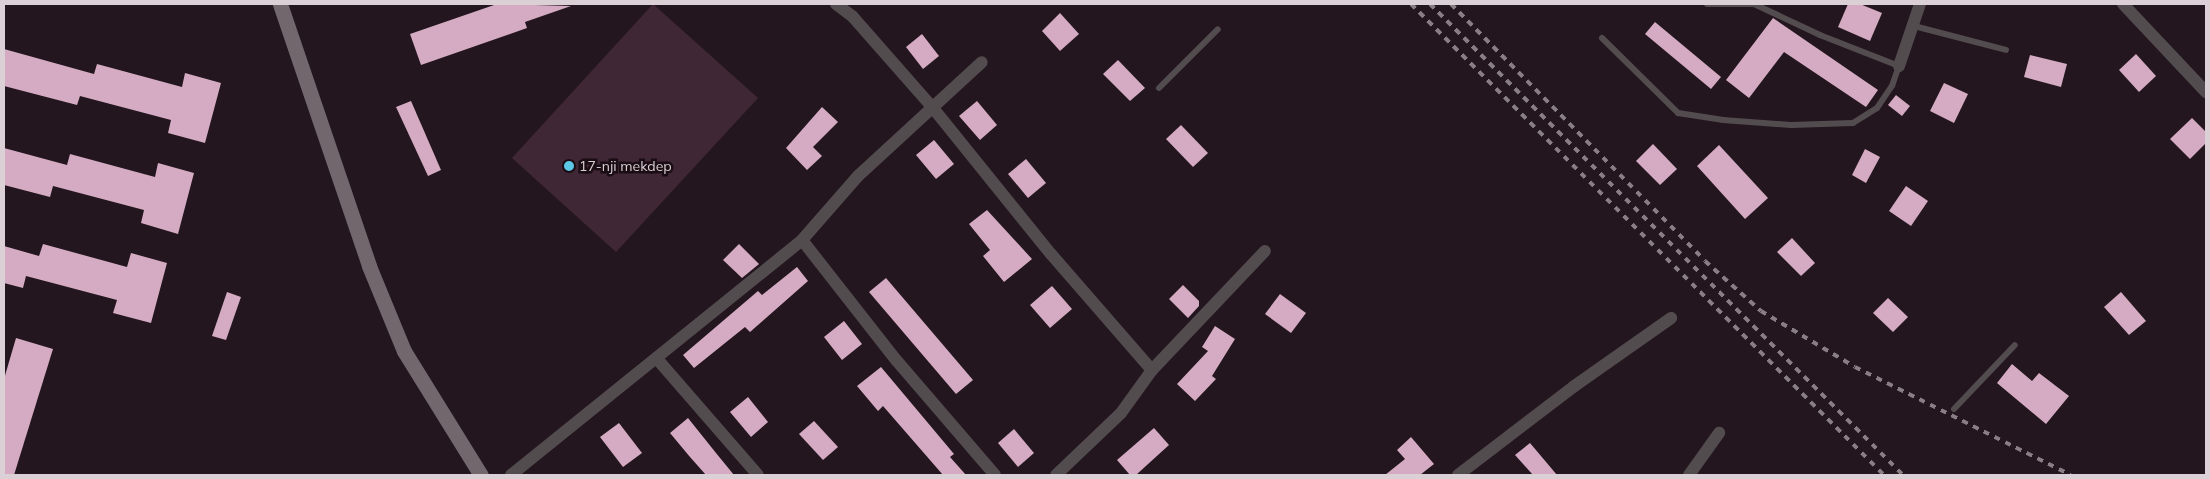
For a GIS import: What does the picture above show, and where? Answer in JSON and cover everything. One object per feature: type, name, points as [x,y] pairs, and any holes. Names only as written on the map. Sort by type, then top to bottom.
[{"type":"street","points":[[280,4],[369,266],[404,351],[481,475]]},
{"type":"street","points":[[836,4],[853,17],[933,108],[1051,254],[1152,370]]},
{"type":"street","points":[[1899,66],[1920,4]]},
{"type":"street","points":[[2123,4],[2206,92]]},
{"type":"street","points":[[511,475],[658,360],[802,240],[858,176],[982,62]]},
{"type":"street","points":[[802,240],[897,361],[995,475]]},
{"type":"street","points":[[1056,475],[1121,413],[1152,370],[1265,251]]},
{"type":"street","points":[[1458,475],[1573,387],[1671,318]]},
{"type":"street","points":[[658,360],[758,475]]},
{"type":"street","points":[[1689,475],[1719,432]]},
{"type":"lane","points":[[1602,38],[1678,113],[1723,120],[1791,125],[1853,123],[1876,108],[1892,86],[1899,66],[1820,35],[1754,4],[1707,4]]},
{"type":"lane","points":[[1914,26],[2006,50]]},
{"type":"lane","points":[[1158,88],[1218,29]]},
{"type":"lane","points":[[1954,408],[2014,345]]},
{"type":"shaded area","points":[[653,4],[758,98],[616,252],[512,158]]},
{"type":"building","points":[[497,4],[571,6],[525,22],[527,28],[421,65],[410,34]]},
{"type":"building","points":[[1848,4],[1860,4],[1882,13],[1870,41],[1838,27]]},
{"type":"building","points":[[1060,13],[1079,34],[1060,51],[1042,31]]},
{"type":"building","points":[[1773,18],[1878,90],[1866,107],[1784,52],[1749,98],[1726,80]]},
{"type":"building","points":[[1655,22],[1721,77],[1711,89],[1645,34]]},
{"type":"building","points":[[922,34],[939,56],[923,69],[906,47]]},
{"type":"building","points":[[4,49],[94,74],[97,64],[182,87],[185,73],[221,83],[205,143],[168,133],[171,120],[80,96],[77,105],[4,86]]},
{"type":"building","points":[[2136,54],[2156,76],[2139,92],[2119,70]]},
{"type":"building","points":[[2030,55],[2067,64],[2061,87],[2024,77]]},
{"type":"building","points":[[1118,60],[1145,88],[1130,101],[1103,74]]},
{"type":"building","points":[[1944,83],[1968,94],[1954,123],[1930,111]]},
{"type":"building","points":[[1896,95],[1910,106],[1902,116],[1888,105]]},
{"type":"building","points":[[411,101],[441,170],[428,176],[396,107]]},
{"type":"building","points":[[977,101],[997,125],[980,140],[959,116]]},
{"type":"building","points":[[822,107],[838,122],[813,147],[822,156],[807,170],[786,148]]},
{"type":"building","points":[[2192,118],[2206,132],[2206,143],[2190,159],[2170,139]]},
{"type":"building","points":[[1181,125],[1208,153],[1193,167],[1166,139]]},
{"type":"building","points":[[934,140],[954,164],[936,179],[916,155]]},
{"type":"building","points":[[1653,144],[1677,169],[1660,185],[1636,161]]},
{"type":"building","points":[[1719,145],[1768,198],[1745,219],[1697,166]]},
{"type":"building","points":[[4,148],[67,165],[70,154],[155,177],[158,163],[194,173],[178,234],[141,223],[144,210],[53,186],[50,197],[4,185]]},
{"type":"building","points":[[1865,149],[1880,157],[1866,183],[1852,175]]},
{"type":"building","points":[[1026,159],[1046,183],[1028,198],[1008,174]]},
{"type":"building","points":[[1906,186],[1928,201],[1911,226],[1889,211]]},
{"type":"building","points":[[987,210],[1032,259],[1004,282],[983,256],[990,250],[969,224]]},
{"type":"building","points":[[1792,238],[1815,263],[1801,276],[1777,252]]},
{"type":"building","points":[[43,244],[127,267],[131,253],[167,263],[151,323],[113,313],[117,300],[26,276],[23,288],[4,283],[4,246],[39,256]]},
{"type":"building","points":[[739,244],[759,264],[742,278],[723,260]]},
{"type":"building","points":[[797,267],[808,281],[750,332],[745,327],[694,368],[683,355],[758,291],[762,295]]},
{"type":"building","points":[[886,278],[973,380],[956,394],[869,292]]},
{"type":"building","points":[[1183,285],[1199,301],[1199,306],[1188,318],[1169,299]]},
{"type":"building","points":[[1052,286],[1072,309],[1050,328],[1030,305]]},
{"type":"building","points":[[227,292],[241,297],[226,340],[212,336]]},
{"type":"building","points":[[2121,292],[2146,321],[2129,335],[2104,307]]},
{"type":"building","points":[[1280,294],[1306,313],[1291,333],[1265,314]]},
{"type":"building","points":[[1888,298],[1908,317],[1893,332],[1873,313]]},
{"type":"building","points":[[844,321],[862,344],[842,360],[824,337]]},
{"type":"building","points":[[1215,326],[1235,339],[1212,376],[1216,379],[1195,401],[1177,384],[1208,351],[1202,347]]},
{"type":"building","points":[[16,338],[53,349],[14,475],[4,475],[4,379]]},
{"type":"building","points":[[2012,364],[2032,381],[2039,373],[2069,396],[2046,424],[1997,383]]},
{"type":"building","points":[[881,367],[954,454],[950,457],[966,475],[943,475],[883,406],[878,411],[857,386]]},
{"type":"building","points":[[748,397],[768,422],[751,437],[730,412]]},
{"type":"building","points":[[688,418],[734,475],[706,475],[670,433]]},
{"type":"building","points":[[814,421],[838,447],[823,460],[799,434]]},
{"type":"building","points":[[619,423],[642,453],[623,467],[600,437]]},
{"type":"building","points":[[1154,428],[1169,445],[1136,475],[1130,475],[1117,460]]},
{"type":"building","points":[[1014,429],[1034,453],[1018,467],[998,443]]},
{"type":"building","points":[[1411,437],[1434,464],[1420,475],[1385,475],[1405,459],[1397,450]]},
{"type":"building","points":[[1530,443],[1557,475],[1533,475],[1515,455]]},
{"type":"railway","points":[[1411,4],[1884,475]]},
{"type":"railway","points":[[1430,4],[1903,475]]},
{"type":"railway","points":[[1451,4],[1705,261],[1761,311],[1855,367],[2071,475]]},
{"type":"place","name":"17-nji mekdep","points":[[569,166]]}]
